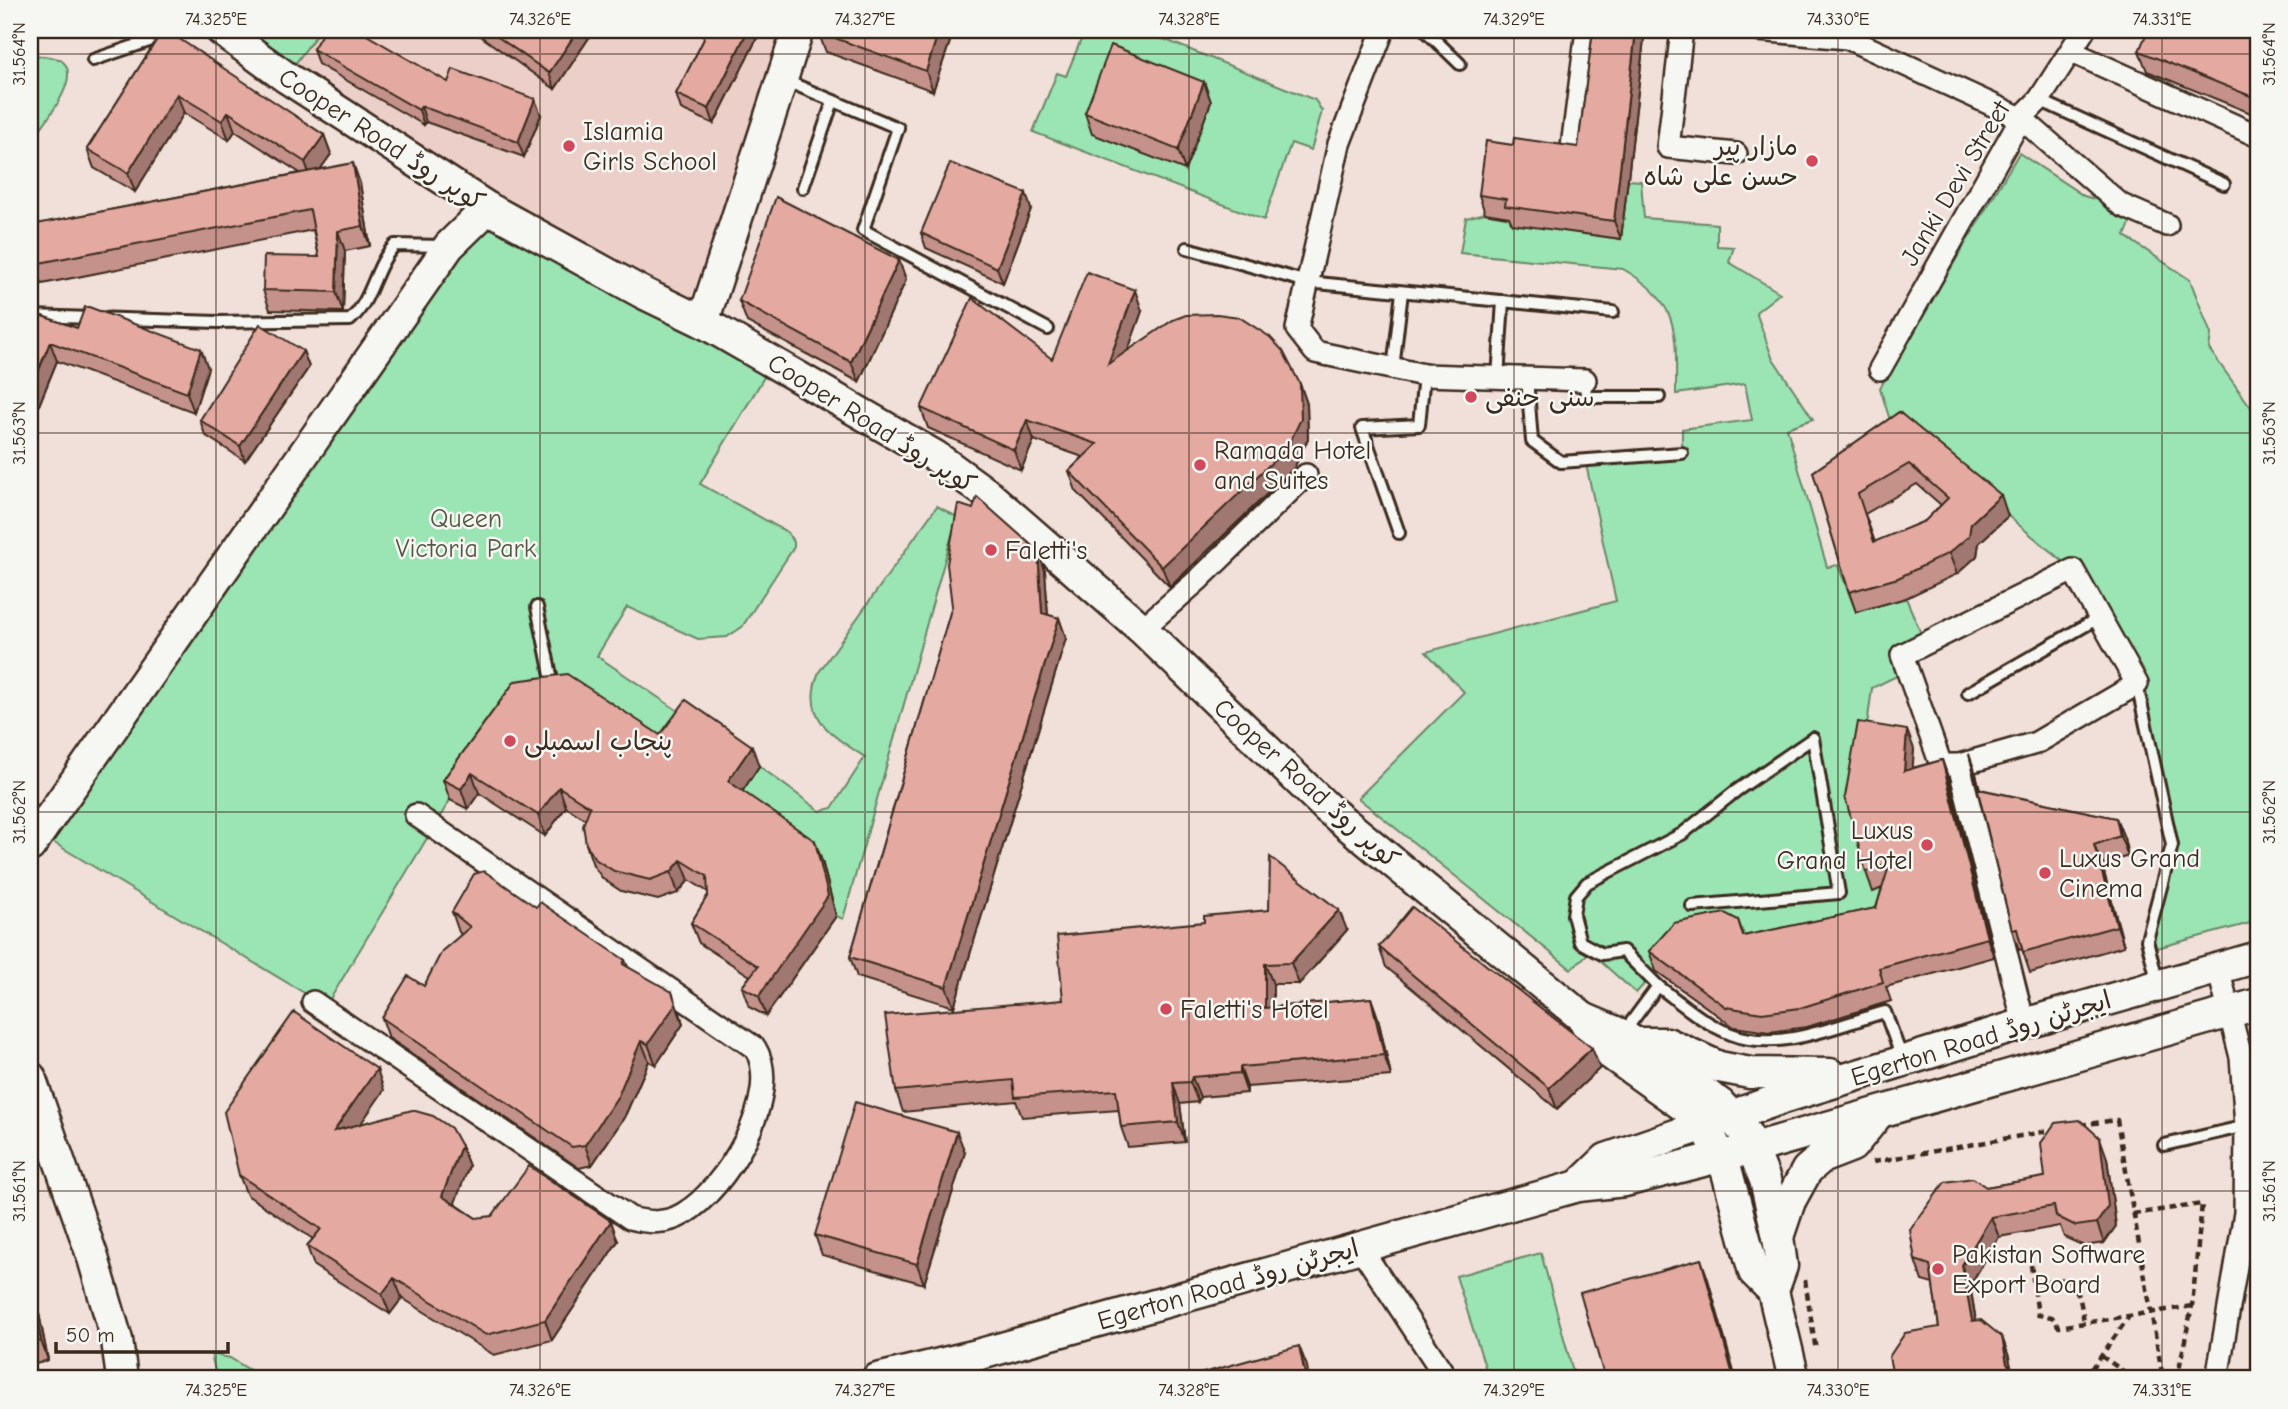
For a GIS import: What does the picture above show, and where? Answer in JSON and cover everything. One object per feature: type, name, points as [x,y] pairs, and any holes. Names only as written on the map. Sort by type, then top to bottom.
[{"type":"main road","name":"Cooper Road کوپر روڈ","points":[[221,30],[287,78],[488,208],[703,322],[935,456],[986,493],[1142,629],[1327,808],[1583,1018],[1598,1045],[1692,1112],[1719,1121]]},
{"type":"main road","points":[[703,322],[798,30]]},
{"type":"main road","points":[[453,242],[457,189]]},
{"type":"main road","points":[[30,846],[453,242],[488,208]]},
{"type":"main road","name":"Egerton Road ایجرٹن روڈ","points":[[1578,1186],[1606,1159],[1903,1060],[2258,957]]},
{"type":"main road","name":"Egerton Road ایجرٹن روڈ","points":[[877,1379],[977,1355],[1578,1186],[1625,1181],[1754,1148],[2244,1008]]},
{"type":"main road","name":"Cooper Road کوپر روڈ","points":[[1583,1018],[1612,1027],[1628,1039],[1719,1121]]},
{"type":"main road","points":[[1628,1039],[1667,1043],[1719,1066],[1750,1073],[1858,1075]]},
{"type":"main road","points":[[30,1077],[96,1270],[117,1340],[122,1379]]},
{"type":"main road","points":[[1778,1237],[1790,1201],[1807,1170],[1821,1158],[1852,1146],[1878,1114]]},
{"type":"main road","points":[[1719,1121],[1754,1148],[1765,1180],[1782,1266],[1773,1291]]},
{"type":"main road","points":[[1719,1121],[1721,1155],[1754,1272],[1773,1291],[1794,1379]]},
{"type":"street","points":[[1383,30],[1339,144],[1297,329],[1315,352],[1424,375],[1585,380]]},
{"type":"street","points":[[1572,147],[1587,30]]},
{"type":"street","points":[[1682,30],[1668,146],[1736,154]]},
{"type":"street","points":[[1758,30],[1849,34],[2021,118],[2121,205],[2167,225]]},
{"type":"street","name":"Janki Devi Street","points":[[1880,369],[2021,118],[2039,100],[2084,30]]},
{"type":"street","points":[[2072,52],[2258,136]]},
{"type":"street","points":[[1142,629],[1199,579],[1306,475]]},
{"type":"street","points":[[2073,570],[2137,684],[2036,743],[1959,765],[1941,765],[1902,655],[2073,570]]},
{"type":"street","points":[[1959,765],[2024,1024]]},
{"type":"street","points":[[313,1002],[630,1218],[664,1222],[684,1214],[706,1193],[738,1151],[751,1128],[761,1097],[765,1071],[755,1048],[416,815]]},
{"type":"street","points":[[2217,1379],[2245,1213],[2246,1126],[2241,1057],[2244,1008],[2218,968]]},
{"type":"street","points":[[1360,1247],[1447,1379]]},
{"type":"lane","points":[[93,60],[152,40],[168,30]]},
{"type":"lane","points":[[1425,30],[1460,64]]},
{"type":"lane","points":[[781,79],[898,128],[863,230],[1048,329]]},
{"type":"lane","points":[[2039,100],[2224,184]]},
{"type":"lane","points":[[803,188],[833,101]]},
{"type":"lane","points":[[30,316],[218,322],[350,320],[359,313],[386,254],[395,245],[453,242]]},
{"type":"lane","points":[[1188,248],[1307,282],[1614,313]]},
{"type":"lane","points":[[1393,369],[1402,292]]},
{"type":"lane","points":[[1498,378],[1503,302]]},
{"type":"lane","points":[[1399,533],[1362,428],[1419,425],[1424,375]]},
{"type":"lane","points":[[1527,378],[1532,440],[1561,462],[1682,453]]},
{"type":"lane","points":[[1585,380],[1586,397],[1659,397]]},
{"type":"lane","points":[[537,607],[553,685]]},
{"type":"lane","points":[[1968,693],[2100,618]]},
{"type":"lane","points":[[2137,684],[2172,845],[2147,940],[2158,985]]},
{"type":"lane","points":[[1692,906],[1839,893],[1813,738],[1736,791],[1682,834],[1587,884],[1576,896],[1573,915],[1580,942],[1602,954],[1623,951],[1658,986],[1712,1025],[1749,1038],[1788,1039],[1885,1012],[1903,1060]]},
{"type":"lane","points":[[1628,1039],[1658,986]]},
{"type":"lane","points":[[2164,1145],[2246,1126]]},
{"type":"path","points":[[2073,1126],[2117,1120],[2163,1379]]},
{"type":"path","points":[[1860,1164],[2061,1128]]},
{"type":"path","points":[[2133,1214],[2202,1204],[2192,1306],[2177,1379]]},
{"type":"path","points":[[2031,1265],[2038,1315],[2052,1317],[2059,1327],[2192,1306]]},
{"type":"path","points":[[1804,1273],[1816,1353]]},
{"type":"path","points":[[2033,1284],[2066,1279],[2071,1281],[2078,1291],[2084,1322]]},
{"type":"path","points":[[2085,1379],[2131,1314]]},
{"type":"path","points":[[2101,1356],[2122,1370],[2115,1379]]},
{"type":"path","points":[[2089,1373],[2097,1379]]},
{"type":"shaded area","name":"Islamia Girls School","points":[[232,30],[791,30],[687,309],[485,214]]},
{"type":"green space","points":[[238,30],[320,30],[292,68]]},
{"type":"green space","points":[[1085,30],[1141,30],[1315,100],[1322,111],[1311,150],[1291,143],[1264,220],[1033,132],[1057,73],[1066,76]]},
{"type":"green space","points":[[30,55],[59,59],[67,69],[68,79],[58,103],[30,143]]},
{"type":"green space","points":[[2019,153],[2084,196],[2135,211],[2125,236],[2190,280],[2211,334],[2209,349],[2258,417],[2258,921],[2149,950],[2172,845],[2138,689],[2073,570],[1889,417],[1880,388]]},
{"type":"green space","points":[[1628,180],[1641,181],[1644,218],[1717,224],[1717,246],[1734,247],[1729,262],[1780,293],[1756,312],[1772,357],[1813,419],[1787,428],[1827,567],[1838,565],[1856,612],[1906,598],[1925,643],[1907,671],[1872,688],[1865,741],[1873,892],[1887,886],[1883,926],[1656,971],[1636,993],[1590,952],[1571,969],[1358,798],[1464,692],[1426,652],[1616,601],[1585,460],[1682,453],[1682,429],[1752,420],[1745,384],[1676,394],[1675,336],[1671,321],[1656,294],[1623,269],[1460,253],[1466,218],[1485,213],[1620,239]]},
{"type":"green space","name":"Queen Victoria Park","points":[[480,207],[775,359],[700,484],[787,532],[794,542],[794,547],[742,627],[727,637],[698,639],[627,607],[597,656],[693,721],[667,755],[522,701],[450,800],[326,1006],[41,835]]},
{"type":"green space","points":[[937,506],[957,517],[843,919],[836,916],[736,801],[759,766],[820,811],[832,808],[865,757],[822,724],[814,701],[814,688],[819,672]]},
{"type":"green space","points":[[1541,1253],[1575,1379],[1489,1379],[1456,1276]]},
{"type":"green space","points":[[211,1354],[230,1358],[264,1379],[217,1379]]},
{"type":"building","points":[[163,30],[324,135],[305,162],[228,112],[222,121],[177,94],[128,173],[87,149]]},
{"type":"building","points":[[324,30],[358,30],[448,82],[453,69],[535,99],[518,142],[421,106],[419,110],[313,49]]},
{"type":"building","points":[[488,30],[578,30],[549,73]]},
{"type":"building","points":[[701,30],[748,30],[709,109],[676,94],[704,39]]},
{"type":"building","points":[[939,30],[926,71],[818,32]]},
{"type":"building","points":[[1593,30],[1636,30],[1614,221],[1505,206],[1506,199],[1479,195],[1486,141],[1513,145],[1514,138],[1578,147]]},
{"type":"building","points":[[2148,30],[2258,30],[2258,99],[2139,51]]},
{"type":"building","points":[[1111,45],[1204,82],[1178,150],[1085,113]]},
{"type":"building","points":[[353,163],[363,226],[338,231],[336,292],[263,290],[264,256],[319,257],[310,210],[34,264],[30,218],[37,224]]},
{"type":"building","points":[[950,163],[1026,193],[997,268],[921,233]]},
{"type":"building","points":[[776,197],[899,260],[851,362],[739,301]]},
{"type":"building","points":[[1087,272],[1135,290],[1108,364],[1173,320],[1186,315],[1217,314],[1239,317],[1270,337],[1283,351],[1300,384],[1301,419],[1287,448],[1162,567],[1069,471],[1097,444],[1027,420],[1014,450],[921,408],[972,298],[1052,359]]},
{"type":"building","points":[[85,307],[201,349],[187,393],[50,342],[30,391],[30,312],[77,328]]},
{"type":"building","points":[[260,324],[303,351],[240,446],[200,420]]},
{"type":"building","points":[[1899,412],[2001,495],[1971,523],[1969,536],[1949,553],[1898,578],[1849,592],[1813,472]],"holes":[[[1909,464],[1948,498],[1925,521],[1874,542],[1858,494]]]},
{"type":"building","points":[[977,497],[1038,551],[1042,613],[1059,618],[946,987],[850,957],[952,606],[947,564],[958,504],[973,509]]},
{"type":"building","points":[[567,674],[660,735],[686,700],[752,746],[728,781],[815,841],[828,896],[759,996],[742,987],[758,966],[691,923],[708,895],[707,876],[681,860],[671,872],[650,880],[614,871],[595,859],[586,844],[583,825],[590,807],[559,787],[538,815],[472,773],[461,789],[443,780],[515,681]]},
{"type":"building","points":[[1858,722],[1907,730],[1904,771],[1942,760],[1987,938],[1879,968],[1883,982],[1800,1008],[1762,1013],[1726,1007],[1649,951],[1674,923],[1725,913],[1738,920],[1743,936],[1876,908],[1890,863],[1866,872],[1845,797]]},
{"type":"building","points":[[1969,754],[1978,789],[2116,818],[2120,836],[2094,845],[2117,926],[2023,952],[2017,929],[2012,930]]},
{"type":"building","name":"Faletti's Hotel","points":[[1270,857],[1339,910],[1291,963],[1265,964],[1265,1008],[1371,998],[1384,1055],[1240,1067],[1240,1073],[1192,1077],[1190,1082],[1173,1083],[1178,1122],[1121,1127],[1116,1090],[1015,1097],[1013,1080],[896,1091],[885,1015],[1063,1000],[1057,936],[1204,922],[1204,916],[1269,910]]},
{"type":"building","points":[[484,871],[536,907],[540,902],[625,960],[623,964],[672,992],[676,1004],[648,1044],[641,1041],[618,1096],[585,1145],[572,1147],[382,1018],[408,976],[424,986],[442,951],[470,927],[452,912],[474,874]]},
{"type":"building","points":[[1412,907],[1592,1048],[1549,1088],[1379,947]]},
{"type":"building","points":[[294,1012],[377,1069],[334,1131],[412,1110],[433,1116],[451,1128],[461,1146],[442,1196],[476,1218],[492,1216],[529,1166],[611,1221],[545,1320],[486,1335],[394,1278],[382,1294],[307,1246],[321,1229],[239,1175],[224,1112]]},
{"type":"building","points":[[855,1102],[957,1132],[917,1264],[815,1235]]},
{"type":"building","points":[[2080,1120],[2100,1138],[2108,1206],[2097,1223],[2076,1226],[2056,1216],[2054,1206],[1991,1217],[1962,1265],[1972,1321],[1981,1320],[2002,1337],[2007,1364],[2026,1379],[1899,1379],[1893,1376],[1889,1357],[1905,1333],[1939,1327],[1930,1265],[1915,1260],[1910,1230],[1945,1182],[1973,1178],[1986,1187],[2045,1177],[2041,1143],[2055,1123]]},
{"type":"building","points":[[1701,1259],[1734,1379],[1605,1379],[1580,1293]]},
{"type":"building","points":[[30,1284],[41,1341],[30,1344]]},
{"type":"building","points":[[1299,1346],[1306,1379],[1182,1379]]},
{"type":"place","name":"Islamia Girls School","points":[[569,146]]},
{"type":"place","name":"مازار پیر حسن علی شاہ","points":[[1812,161]]},
{"type":"place","name":"سنی حنفی","points":[[1471,397]]},
{"type":"place","name":"Ramada Hotel and Suites","points":[[1200,465]]},
{"type":"place","name":"Faletti's","points":[[991,550]]},
{"type":"place","name":"پنجاب اسمبلی","points":[[510,741]]},
{"type":"place","name":"Luxus Grand Hotel","points":[[1927,845]]},
{"type":"place","name":"Luxus Grand Cinema","points":[[2045,873]]},
{"type":"place","name":"Faletti's Hotel","points":[[1166,1009]]},
{"type":"place","name":"Pakistan Software Export Board","points":[[1938,1269]]}]
